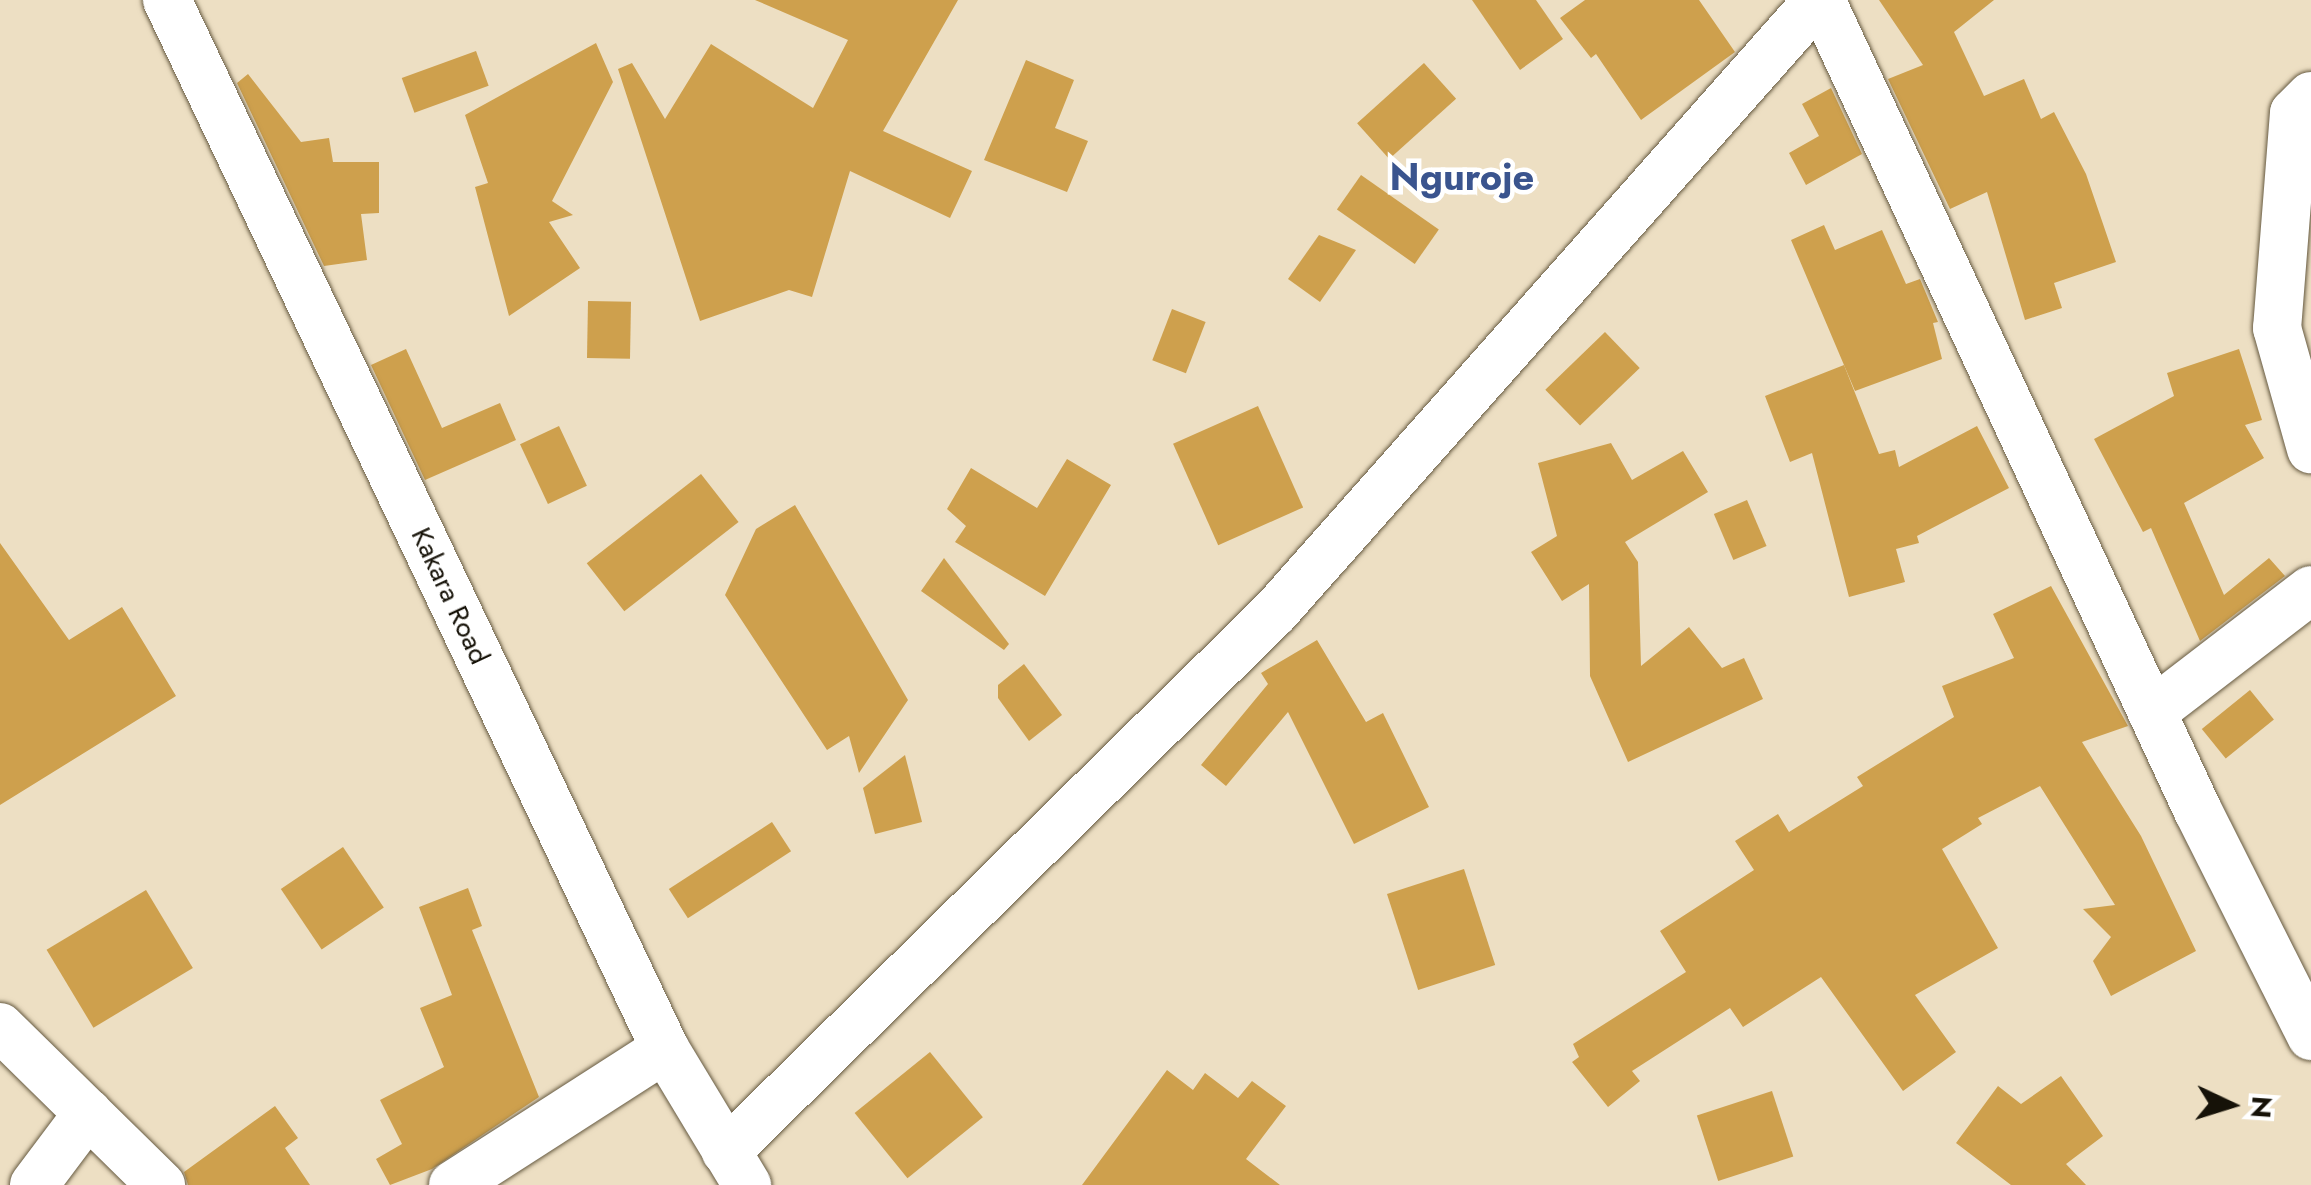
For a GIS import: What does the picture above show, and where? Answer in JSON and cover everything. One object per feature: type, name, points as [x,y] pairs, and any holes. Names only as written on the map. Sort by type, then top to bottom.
[{"type":"street","name":"Kakara Road","points":[[167,0],[665,1050],[736,1168]]},
{"type":"street","points":[[736,1168],[1274,612],[1819,0],[2152,712],[2311,1036]]},
{"type":"street","points":[[2311,96],[2294,113],[2276,328],[2311,448]]},
{"type":"street","points":[[2152,712],[2311,590]]},
{"type":"street","points":[[0,1026],[161,1185]]},
{"type":"street","points":[[454,1185],[665,1050]]},
{"type":"street","points":[[34,1185],[88,1114]]},
{"type":"building","points":[[755,0],[958,0],[883,131],[972,171],[950,218],[850,171],[812,297],[789,290],[700,321],[618,69],[632,63],[665,119],[711,44],[813,108],[848,40]]},
{"type":"building","points":[[1472,0],[1536,0],[1563,39],[1520,70]]},
{"type":"building","points":[[1585,0],[1699,0],[1735,52],[1641,120],[1596,54],[1591,58],[1560,18]]},
{"type":"building","points":[[1879,0],[1994,0],[1954,32],[1984,96],[2024,79],[2041,119],[2054,112],[2086,174],[2116,262],[2054,283],[2062,308],[2025,320],[1987,192],[1950,209],[1888,79],[1923,65]]},
{"type":"building","points":[[596,43],[613,82],[552,201],[573,215],[549,222],[580,268],[509,316],[475,187],[488,183],[465,115]]},
{"type":"building","points":[[476,51],[489,86],[414,113],[402,78]]},
{"type":"building","points":[[1026,60],[1074,80],[1055,128],[1088,141],[1067,192],[984,160]]},
{"type":"building","points":[[1424,63],[1456,99],[1389,159],[1357,123]]},
{"type":"building","points":[[248,74],[301,142],[329,138],[333,162],[379,162],[379,213],[361,214],[367,260],[324,266],[237,83]]},
{"type":"building","points":[[1831,88],[1862,154],[1806,185],[1789,153],[1819,136],[1802,104]]},
{"type":"building","points":[[1361,175],[1439,229],[1415,264],[1337,209]]},
{"type":"building","points":[[1824,225],[1835,250],[1882,230],[1906,284],[1920,279],[1938,322],[1933,323],[1942,359],[1855,391],[1791,240]]},
{"type":"building","points":[[1319,235],[1356,250],[1320,302],[1288,279]]},
{"type":"building","points":[[588,301],[631,302],[630,359],[587,358]]},
{"type":"building","points":[[1172,309],[1206,322],[1186,373],[1152,360]]},
{"type":"building","points":[[1605,332],[1640,368],[1580,426],[1545,390]]},
{"type":"building","points":[[406,349],[442,428],[500,403],[516,440],[425,480],[371,365]]},
{"type":"building","points":[[2239,349],[2262,420],[2245,425],[2264,458],[2184,503],[2224,595],[2269,558],[2285,576],[2200,641],[2151,528],[2143,532],[2094,439],[2174,396],[2167,373]]},
{"type":"building","points":[[1844,365],[1879,454],[1895,450],[1899,467],[1977,426],[2009,488],[1917,536],[1919,543],[1896,549],[1905,582],[1849,597],[1812,453],[1790,462],[1765,396]]},
{"type":"building","points":[[1258,406],[1303,507],[1218,545],[1173,444]]},
{"type":"building","points":[[559,426],[587,486],[548,504],[520,444]]},
{"type":"building","points":[[1611,443],[1632,480],[1683,451],[1708,492],[1625,542],[1638,562],[1641,666],[1689,627],[1722,668],[1744,658],[1763,699],[1628,762],[1590,676],[1589,584],[1562,601],[1531,552],[1557,536],[1538,463]]},
{"type":"building","points":[[1067,459],[1111,485],[1045,596],[955,542],[966,526],[947,509],[971,468],[1037,508]]},
{"type":"building","points":[[701,474],[739,522],[624,611],[587,563]]},
{"type":"building","points":[[1747,500],[1767,546],[1733,560],[1714,514]]},
{"type":"building","points":[[795,505],[908,700],[859,773],[849,736],[827,750],[725,595],[756,529]]},
{"type":"building","points":[[0,543],[69,640],[122,607],[176,696],[0,805]]},
{"type":"building","points":[[944,558],[1009,644],[1004,650],[921,591]]},
{"type":"building","points":[[2051,586],[2128,726],[2082,742],[2141,836],[2196,951],[2111,996],[2093,961],[2111,937],[2083,909],[2115,905],[2040,786],[1978,818],[1982,824],[1942,849],[1998,948],[1915,995],[1956,1052],[1903,1091],[1821,977],[1743,1027],[1730,1008],[1632,1071],[1640,1081],[1608,1107],[1572,1062],[1579,1057],[1573,1044],[1686,972],[1660,931],[1754,870],[1735,841],[1778,814],[1789,832],[1863,786],[1857,777],[1954,717],[1942,686],[2014,658],[1993,614]]},
{"type":"building","points":[[1317,640],[1366,722],[1383,713],[1429,807],[1354,844],[1288,712],[1226,786],[1201,765],[1268,684],[1261,673]]},
{"type":"building","points":[[1024,664],[1062,715],[1029,741],[998,698],[998,685]]},
{"type":"building","points":[[2250,690],[2274,720],[2226,759],[2202,729]]},
{"type":"building","points":[[905,755],[922,822],[875,834],[863,788]]},
{"type":"building","points":[[772,822],[791,851],[688,918],[669,889]]},
{"type":"building","points":[[343,847],[384,908],[322,949],[281,889]]},
{"type":"building","points":[[1464,869],[1495,965],[1418,990],[1387,894]]},
{"type":"building","points":[[468,888],[482,926],[472,930],[539,1097],[432,1169],[390,1185],[376,1159],[402,1144],[380,1100],[444,1067],[420,1008],[452,995],[419,907]]},
{"type":"building","points":[[146,890],[193,968],[93,1028],[47,950]]},
{"type":"building","points":[[930,1052],[983,1117],[907,1178],[855,1113]]},
{"type":"building","points":[[1167,1070],[1193,1090],[1205,1073],[1238,1098],[1252,1081],[1286,1106],[1246,1159],[1280,1185],[1082,1185]]},
{"type":"building","points":[[2061,1076],[2103,1136],[2066,1164],[2086,1185],[2011,1185],[1956,1143],[1998,1086],[2021,1104]]},
{"type":"building","points":[[1772,1091],[1793,1157],[1718,1181],[1697,1115]]},
{"type":"building","points":[[275,1106],[298,1138],[285,1148],[310,1185],[188,1185],[184,1172]]},
{"type":"district","name":"Nguroje","points":[[1462,177]]}]
